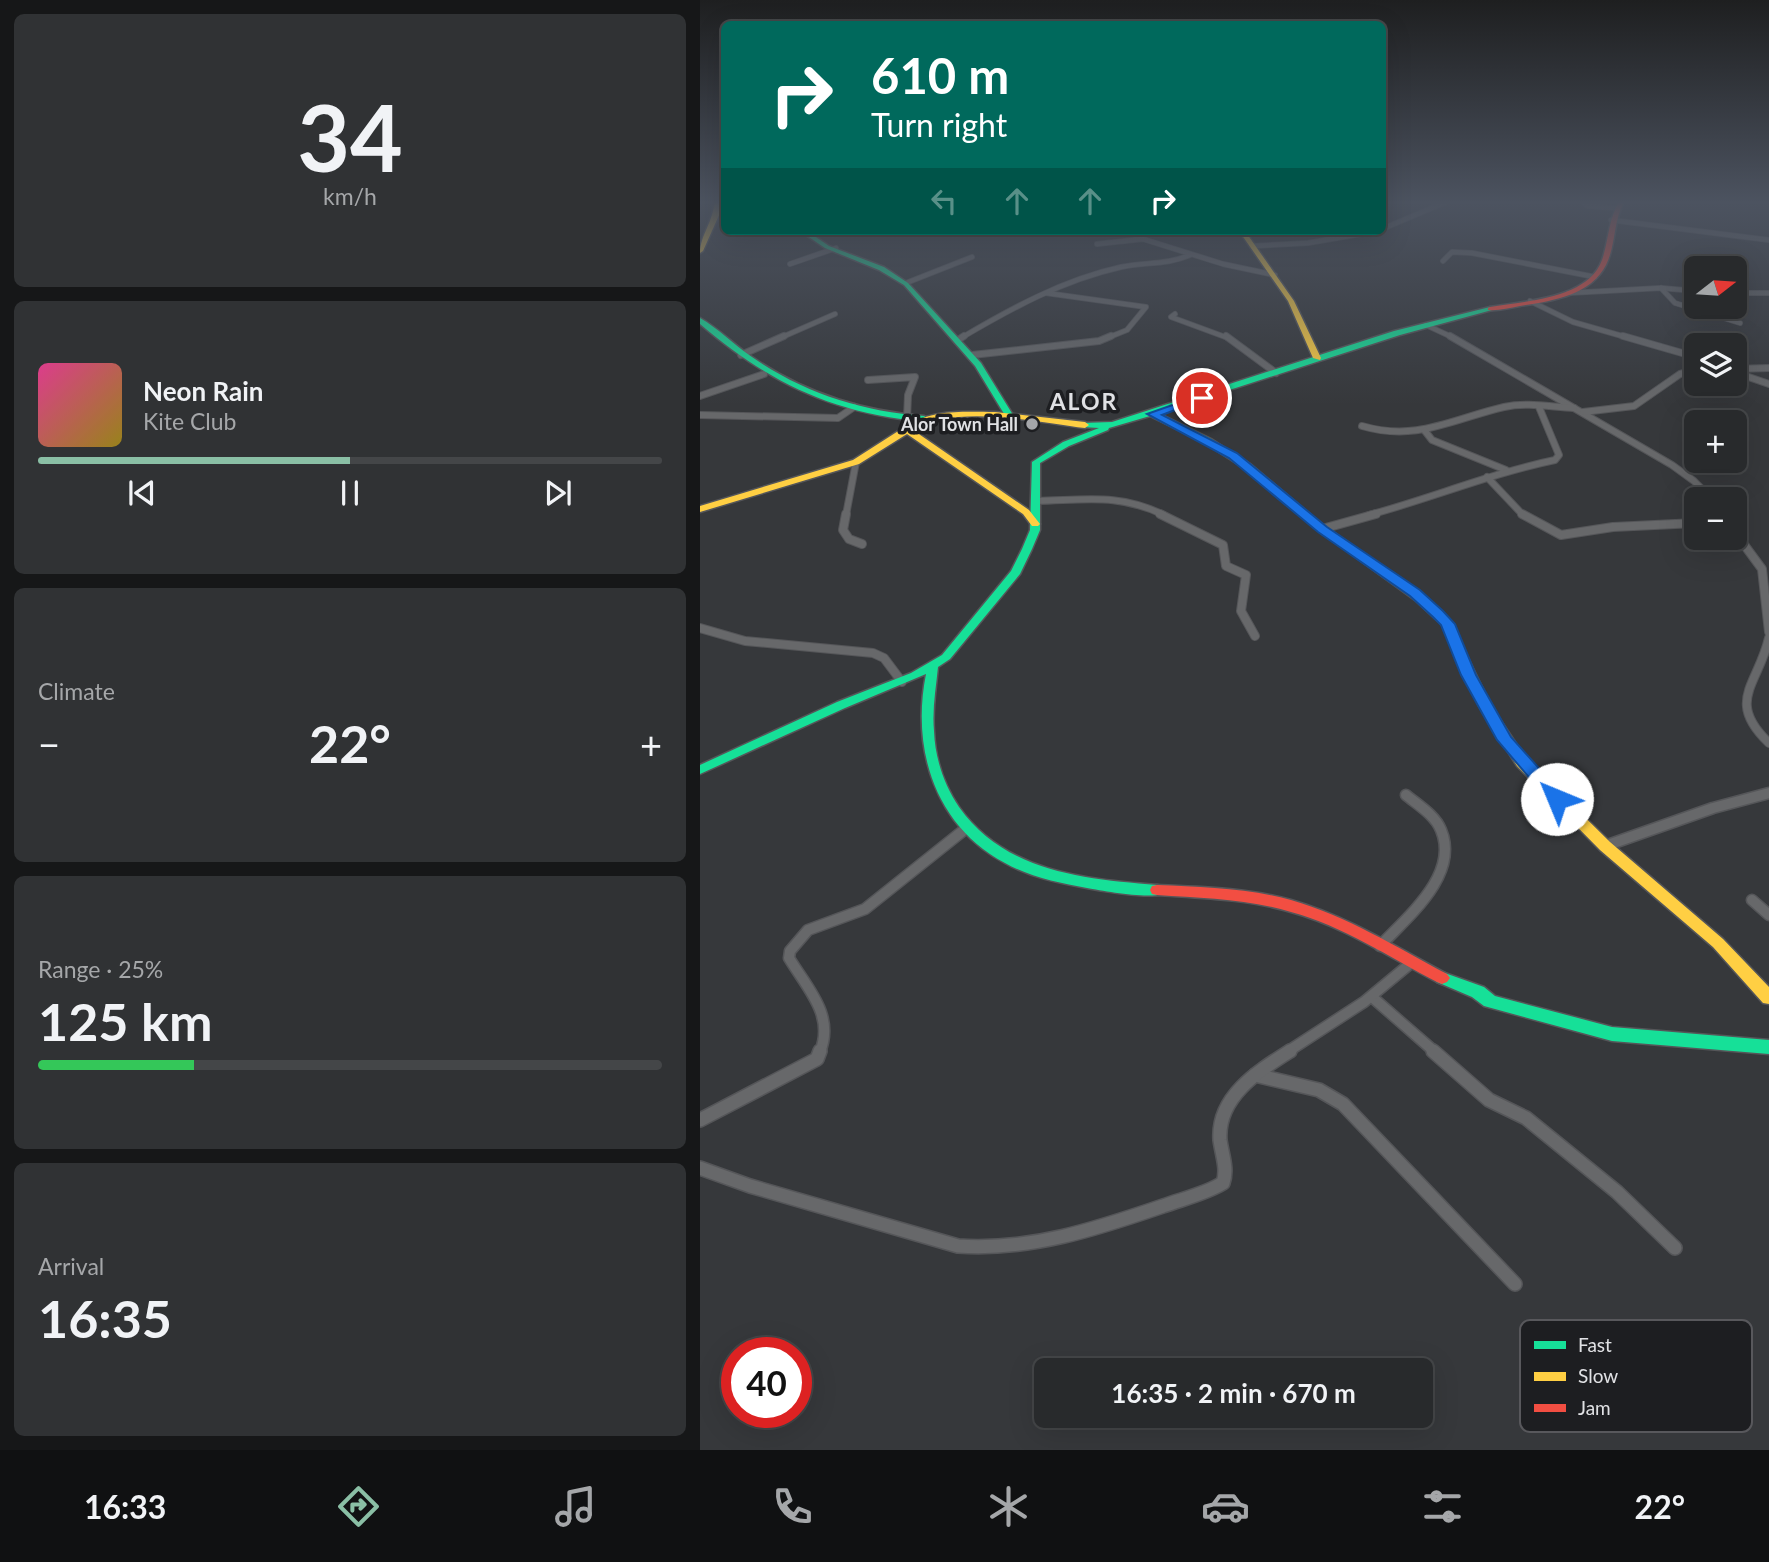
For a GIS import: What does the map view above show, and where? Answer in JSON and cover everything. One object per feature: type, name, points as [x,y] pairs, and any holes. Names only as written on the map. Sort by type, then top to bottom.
[{"type":"street","points":[[885,270],[906,283],[972,355],[998,392],[1009,415]]},
{"type":"street","points":[[906,283],[940,270]]},
{"type":"street","points":[[958,340],[1020,303],[1111,270]]},
{"type":"street","points":[[1253,270],[1275,275]]},
{"type":"street","points":[[1271,270],[1291,300],[1317,358]]},
{"type":"street","points":[[1557,270],[1595,277]]},
{"type":"street","points":[[1568,293],[1595,277],[1600,270]]},
{"type":"street","points":[[1661,288],[1675,303],[1740,323]]},
{"type":"street","points":[[700,770],[841,705],[933,667],[1016,572],[1027,550],[1035,524],[1036,462],[1066,444],[1113,425],[1426,325],[1568,293],[1661,288],[1684,290]]},
{"type":"street","points":[[972,355],[1099,341],[1128,330],[1146,307],[1046,293]]},
{"type":"street","points":[[1747,293],[1769,293]]},
{"type":"street","points":[[1530,301],[1573,322],[1684,354]]},
{"type":"street","points":[[741,355],[835,314]]},
{"type":"street","points":[[1175,314],[1171,317],[1228,337],[1276,373]]},
{"type":"street","points":[[700,320],[764,374],[809,396],[889,415],[908,425],[1021,509],[1035,524]]},
{"type":"street","points":[[1426,325],[1500,362],[1688,477],[1699,487]]},
{"type":"street","points":[[1747,370],[1769,369]]},
{"type":"street","points":[[1362,426],[1385,433],[1425,431],[1501,408],[1579,410],[1634,406],[1684,373]]},
{"type":"street","points":[[700,396],[764,374]]},
{"type":"street","points":[[1747,376],[1769,384]]},
{"type":"street","points":[[869,380],[915,377],[908,395],[908,425]]},
{"type":"street","points":[[700,415],[838,418],[854,407]]},
{"type":"street","points":[[1322,529],[1448,493],[1506,470],[1559,457],[1539,407]]},
{"type":"street","points":[[1153,414],[1188,430],[1233,456],[1322,529],[1415,593],[1447,624],[1469,675],[1505,740],[1541,783],[1605,846],[1718,943],[1769,998]]},
{"type":"street","points":[[700,509],[856,462],[908,425],[928,419],[1009,415],[1085,425],[1113,425]]},
{"type":"street","points":[[1425,431],[1432,440],[1506,470]]},
{"type":"street","points":[[856,462],[843,530],[849,539],[862,544]]},
{"type":"street","points":[[1487,477],[1524,516],[1561,535],[1613,527],[1684,524]]},
{"type":"street","points":[[1021,509],[1036,504],[1110,499],[1137,502],[1223,545],[1226,566],[1246,576],[1241,611],[1255,636]]},
{"type":"street","points":[[1747,549],[1762,569],[1769,632]]},
{"type":"street","points":[[700,628],[745,640],[873,653],[884,657],[902,682]]},
{"type":"street","points":[[1769,638],[1761,670],[1748,688],[1743,703],[1744,714],[1751,726],[1769,743]]},
{"type":"street","points":[[933,667],[927,694],[925,732],[942,796],[964,830],[995,853],[1044,876],[1082,885],[1267,900],[1307,911],[1456,985],[1478,992],[1490,1001],[1559,1022],[1612,1034],[1769,1047]]},
{"type":"street","points":[[1605,846],[1713,808],[1769,793]]},
{"type":"street","points":[[1380,946],[1430,890],[1439,875],[1443,859],[1444,841],[1440,829],[1406,795]]},
{"type":"street","points":[[700,1120],[817,1059],[823,1049],[826,1023],[811,990],[789,958],[799,939],[821,923],[865,909],[964,830]]},
{"type":"street","points":[[1752,900],[1769,915]]},
{"type":"street","points":[[700,1168],[773,1194],[958,1246],[983,1250],[1049,1240],[1215,1188],[1223,1183],[1226,1175],[1220,1124],[1224,1108],[1255,1075],[1372,997],[1411,963]]},
{"type":"street","points":[[1372,997],[1489,1100],[1526,1118],[1596,1174],[1675,1248]]},
{"type":"street","points":[[1255,1075],[1319,1090],[1343,1104],[1515,1284]]},
{"type":"traffic: fast","points":[[883,270],[906,284],[978,365],[1009,415]]},
{"type":"traffic: fast","points":[[1085,425],[1113,425],[1397,333],[1490,309]]},
{"type":"traffic: fast","points":[[700,320],[749,359],[803,390],[861,410],[924,419]]},
{"type":"traffic: fast","points":[[1153,414],[1208,441],[1247,466],[1316,524],[1419,598],[1446,623]]},
{"type":"traffic: fast","points":[[700,770],[841,705],[915,676],[946,657],[1016,572],[1027,549],[1035,530],[1036,462],[1066,444],[1105,428]]},
{"type":"traffic: fast","points":[[933,667],[927,717],[933,766],[946,798],[964,824],[986,845],[1010,860],[1037,871],[1096,884],[1157,890]]},
{"type":"traffic: fast","points":[[1442,978],[1478,992],[1490,1001],[1612,1034],[1769,1047]]},
{"type":"traffic: slow","points":[[1269,270],[1291,301],[1317,358]]},
{"type":"traffic: slow","points":[[700,509],[856,462],[918,423],[948,415],[995,414],[1085,425]]},
{"type":"traffic: slow","points":[[906,425],[909,431],[1026,512],[1035,524]]},
{"type":"traffic: slow","points":[[1446,623],[1485,706],[1522,763],[1605,846],[1718,943],[1769,998]]},
{"type":"traffic: jam","points":[[1490,309],[1569,293],[1584,286],[1600,270]]},
{"type":"traffic: jam","points":[[1157,890],[1241,896],[1311,912],[1350,929],[1442,978]]},
{"type":"place","name":"Alor Town Hall","points":[[1032,424]]},
{"type":"district","name":"ALOR","points":[[1084,401]]},
{"type":"route","points":[[1202,398],[1153,414],[1211,442],[1233,456],[1260,475],[1322,529],[1415,593],[1438,614],[1447,624],[1469,675],[1505,740],[1522,763],[1557,799]]}]
